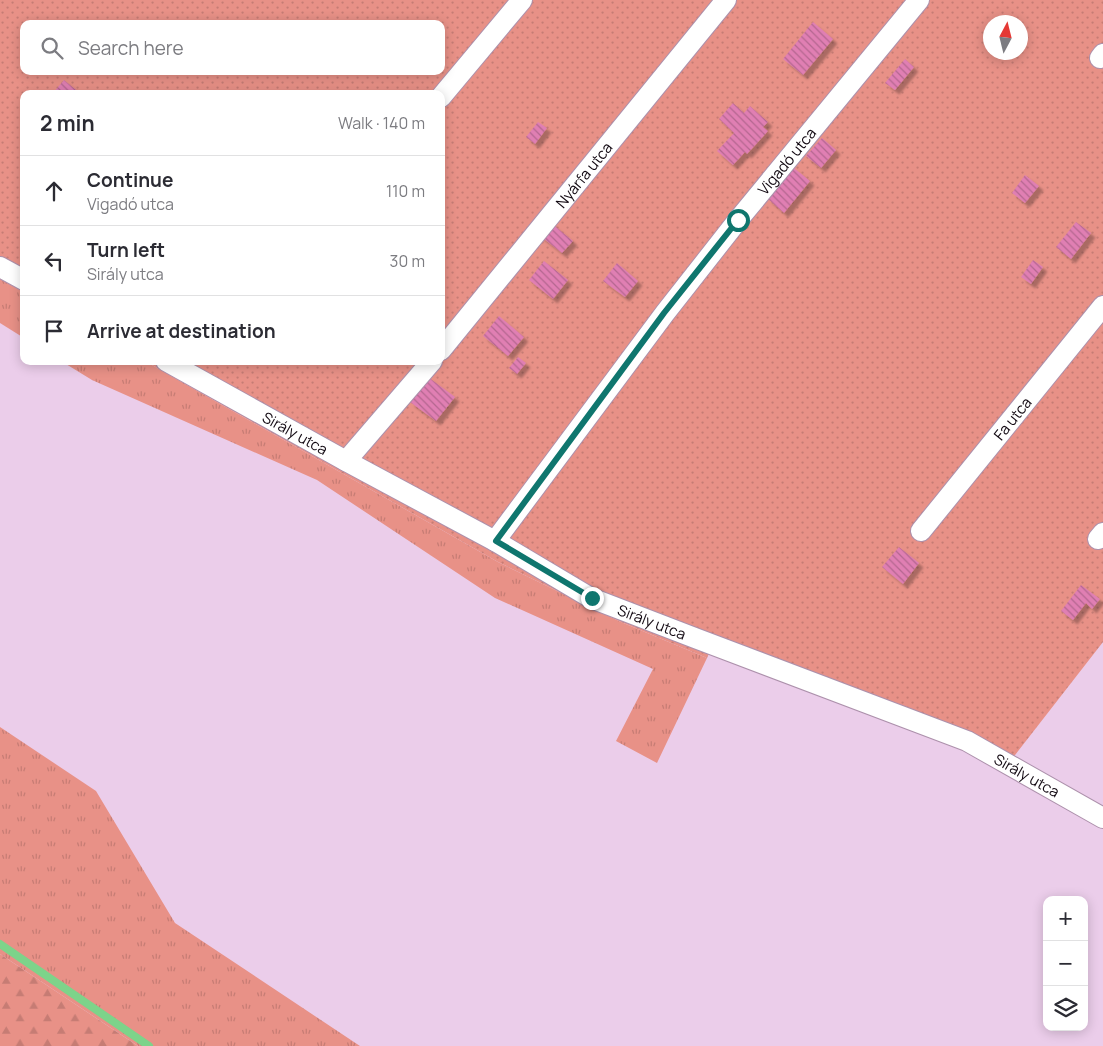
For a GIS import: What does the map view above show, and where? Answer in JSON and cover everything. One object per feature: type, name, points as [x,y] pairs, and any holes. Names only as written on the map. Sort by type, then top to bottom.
[{"type":"street","points":[[445,92],[522,0]]},
{"type":"street","name":"Nyárfa utca","points":[[445,345],[726,0]]},
{"type":"street","name":"Vigadó utca","points":[[496,541],[671,305],[738,220],[919,0]]},
{"type":"street","points":[[0,267],[20,278]]},
{"type":"street","name":"Fa utca","points":[[921,531],[1103,306]]},
{"type":"street","name":"Sirály utca","points":[[180,365],[346,461],[496,541],[592,598],[967,741],[1103,818]]},
{"type":"street","points":[[346,461],[429,365]]},
{"type":"green space","points":[[0,0],[1103,0],[1103,642],[1008,764],[713,645],[707,658],[621,622],[498,562],[152,365],[445,365],[445,90],[20,90],[20,290],[0,279]]},
{"type":"green space","points":[[0,279],[20,290],[20,336],[0,323]]},
{"type":"green space","points":[[68,365],[152,365],[498,562],[621,622],[707,658],[657,763],[616,741],[653,669],[495,598],[317,480],[92,380]]},
{"type":"green space","points":[[0,727],[96,791],[175,923],[360,1046],[138,1046],[0,954]]},
{"type":"green space","points":[[0,954],[138,1046],[0,1046]]},
{"type":"building","points":[[813,22],[833,39],[803,75],[783,59]]},
{"type":"building","points":[[905,59],[914,67],[895,90],[885,83]]},
{"type":"building","points":[[64,80],[76,90],[56,90]]},
{"type":"building","points":[[733,103],[744,113],[750,106],[768,122],[763,127],[768,131],[747,154],[745,152],[733,165],[717,151],[734,133],[719,119]]},
{"type":"building","points":[[538,122],[547,128],[535,144],[526,137]]},
{"type":"building","points":[[822,138],[836,150],[821,168],[806,156]]},
{"type":"building","points":[[794,168],[810,181],[784,213],[768,199]]},
{"type":"building","points":[[1025,175],[1039,186],[1025,203],[1012,193]]},
{"type":"building","points":[[550,222],[573,241],[562,253],[539,235]]},
{"type":"building","points":[[1076,222],[1091,233],[1071,259],[1056,247]]},
{"type":"building","points":[[1033,260],[1043,267],[1031,284],[1021,277]]},
{"type":"building","points":[[544,261],[568,280],[553,299],[529,280]]},
{"type":"building","points":[[617,263],[638,281],[625,297],[603,281]]},
{"type":"building","points":[[499,316],[524,337],[508,356],[483,336]]},
{"type":"building","points":[[518,357],[526,363],[517,374],[509,368]]},
{"type":"building","points":[[428,377],[455,397],[436,421],[410,402]]},
{"type":"building","points":[[899,547],[919,563],[903,584],[882,567]]},
{"type":"building","points":[[1081,585],[1100,599],[1092,609],[1086,603],[1073,620],[1061,611]]},
{"type":"waterway","points":[[0,944],[149,1046]]},
{"type":"route","points":[[592,598],[496,541],[664,313],[738,220]]}]
